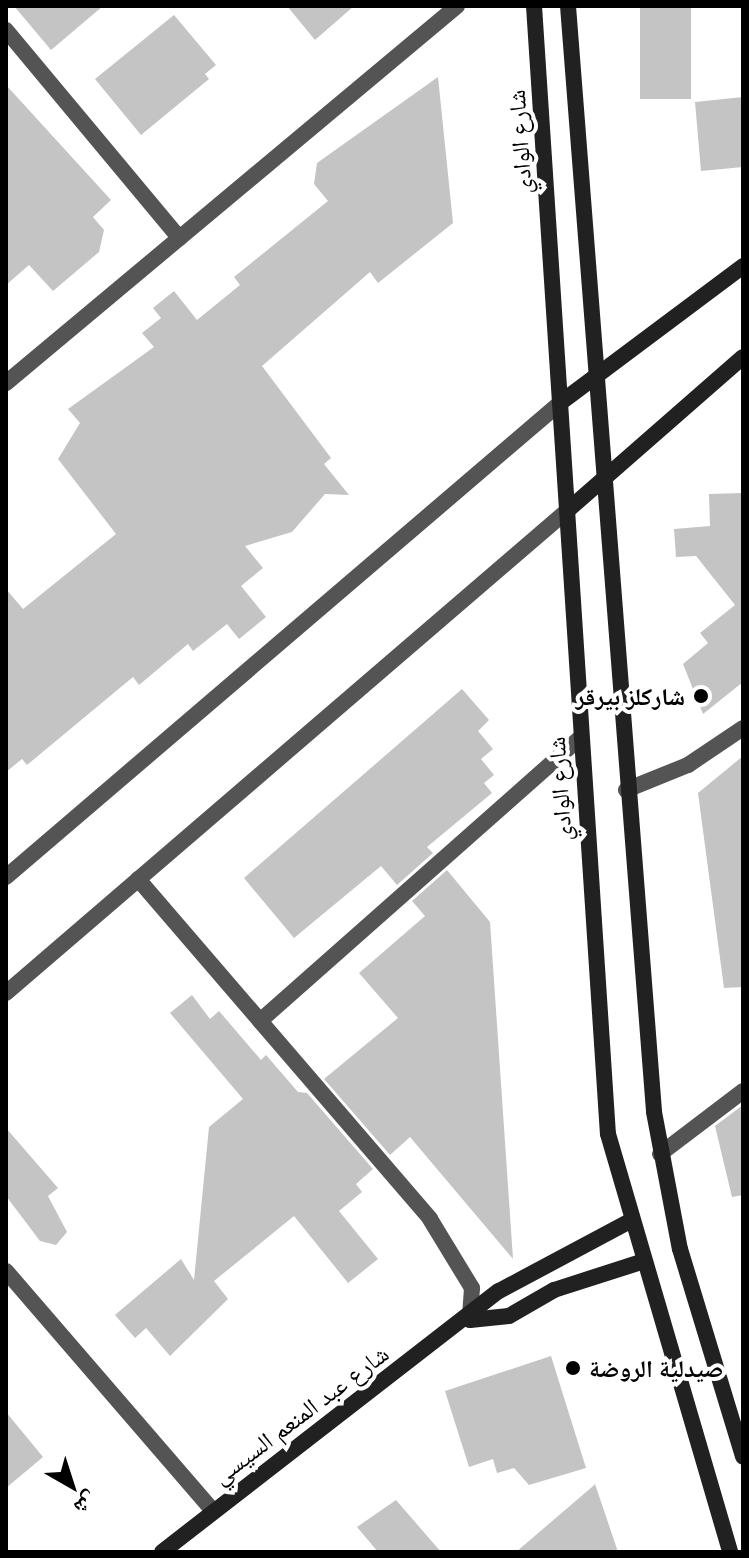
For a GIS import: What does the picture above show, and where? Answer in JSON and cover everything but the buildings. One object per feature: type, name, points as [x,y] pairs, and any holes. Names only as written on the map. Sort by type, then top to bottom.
[{"type":"main road","name":"شارع الوادي","points":[[534,6],[568,510],[579,739],[608,1134],[628,1222],[730,1552]]},
{"type":"main road","points":[[568,6],[626,790],[660,1154],[738,1419],[743,1457]]},
{"type":"main road","points":[[560,403],[743,266]]},
{"type":"main road","points":[[568,510],[743,357]]},
{"type":"main road","name":"شارع عبد المنعم السيسي","points":[[162,1552],[212,1510],[470,1320],[539,1265],[628,1222]]},
{"type":"main road","points":[[470,1320],[509,1316],[554,1290],[641,1262]]},
{"type":"street","points":[[6,383],[457,6]]},
{"type":"street","points":[[6,30],[179,238]]},
{"type":"street","points":[[6,877],[560,403]]},
{"type":"street","points":[[6,993],[568,510]]},
{"type":"street","points":[[626,790],[688,765],[743,728]]},
{"type":"street","points":[[260,1021],[579,739]]},
{"type":"street","points":[[138,879],[430,1219],[472,1288],[470,1320]]},
{"type":"street","points":[[660,1154],[743,1091]]},
{"type":"street","points":[[6,1271],[212,1510]]},
{"type":"place","name":"شاركلز بيرقر","points":[[701,696]]},
{"type":"place","name":"صيدلية الروضة","points":[[573,1368]]}]
